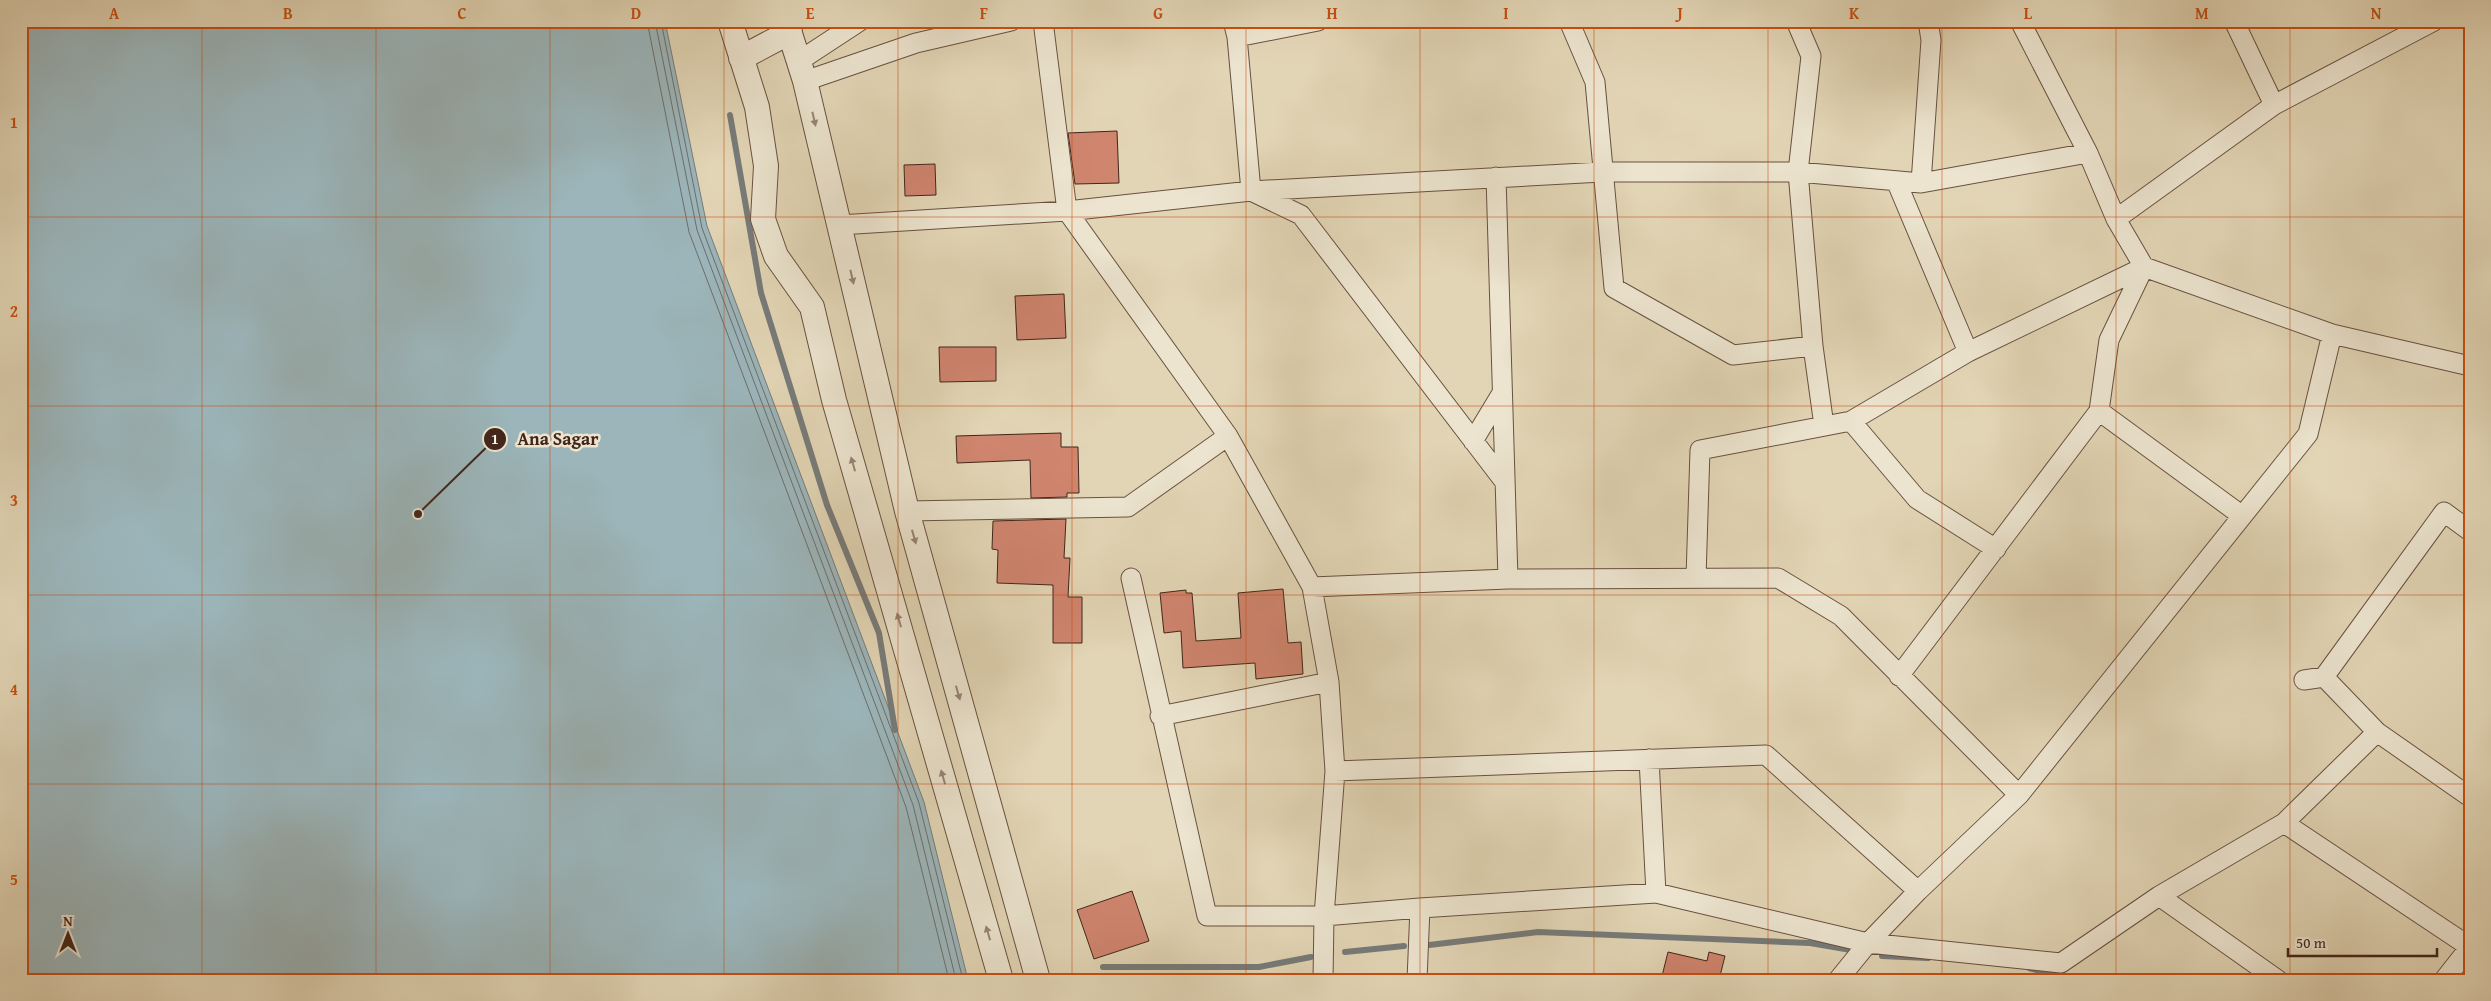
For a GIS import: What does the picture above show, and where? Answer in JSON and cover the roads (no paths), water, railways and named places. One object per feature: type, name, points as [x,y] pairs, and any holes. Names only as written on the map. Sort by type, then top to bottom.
[{"type":"street","points":[[730,21],[757,107],[766,166],[764,218],[776,256],[812,307],[837,410],[1001,980]]},
{"type":"street","points":[[802,71],[860,21]]},
{"type":"street","points":[[802,71],[1011,21]]},
{"type":"street","points":[[1043,21],[1067,211],[1228,436],[1312,587],[1329,682],[1335,771],[1324,916],[1323,980]]},
{"type":"street","points":[[1251,191],[1235,29],[1318,21]]},
{"type":"street","points":[[1569,21],[1595,82],[1614,288],[1733,356],[1813,346]]},
{"type":"street","points":[[1796,21],[1811,56],[1798,172],[1813,346],[1824,426]]},
{"type":"street","points":[[1922,184],[1931,40],[1928,21]]},
{"type":"street","points":[[2020,21],[2088,153],[2116,219],[2144,267],[2332,334],[2470,366]]},
{"type":"street","points":[[2234,21],[2274,105]]},
{"type":"street","points":[[2116,219],[2274,105],[2434,21]]},
{"type":"street","points":[[742,58],[788,27],[802,71],[907,511],[1038,980]]},
{"type":"street","points":[[839,225],[1067,211],[1251,191],[1602,172],[1798,172],[1922,184],[2088,153]]},
{"type":"street","points":[[1496,177],[1508,579]]},
{"type":"street","points":[[1897,183],[1968,352]]},
{"type":"street","points":[[1251,191],[1301,214],[1504,482]]},
{"type":"street","points":[[1696,578],[1700,450],[1851,421],[1968,352],[2144,267]]},
{"type":"street","points":[[1900,676],[2099,411],[2109,340],[2144,267]]},
{"type":"street","points":[[1840,980],[1868,943],[1918,891],[2018,795],[2308,434],[2332,334]]},
{"type":"street","points":[[1474,442],[1502,394]]},
{"type":"street","points":[[2099,411],[2242,515]]},
{"type":"street","points":[[1851,421],[1917,499],[1996,549]]},
{"type":"street","points":[[907,511],[1128,507],[1228,436]]},
{"type":"street","points":[[2304,680],[2324,677],[2444,512],[2470,531]]},
{"type":"street","points":[[1131,578],[1160,716],[1207,916],[1324,916],[1656,893],[1868,943],[2060,963],[2159,896],[2284,823],[2377,732]]},
{"type":"street","points":[[1312,587],[1508,579],[1778,578],[1840,616],[2018,795]]},
{"type":"street","points":[[2324,677],[2377,732],[2470,797]]},
{"type":"street","points":[[1160,716],[1329,682]]},
{"type":"street","points":[[1335,771],[1766,755],[1918,891]]},
{"type":"street","points":[[1649,759],[1656,893]]},
{"type":"street","points":[[2284,823],[2470,947],[2444,980]]},
{"type":"street","points":[[2159,896],[2278,980]]},
{"type":"street","points":[[1417,980],[1420,908]]},
{"type":"street","points":[[994,956],[1030,952]]},
{"type":"water","points":[[21,21],[665,21],[707,226],[924,802],[968,980],[21,980]]},
{"type":"waterway","points":[[730,115],[761,293],[827,505],[879,633],[895,730]]},
{"type":"waterway","points":[[1429,945],[1538,932],[1810,943],[1851,950]]},
{"type":"waterway","points":[[1345,952],[1404,946]]},
{"type":"waterway","points":[[1882,956],[1928,958]]},
{"type":"waterway","points":[[1103,967],[1259,967],[1311,957]]},
{"type":"waterway","points":[[2029,968],[2074,980]]},
{"type":"waterway","points":[[977,980],[982,979]]},
{"type":"place","name":"Ana Sagar","points":[[418,514]]}]
